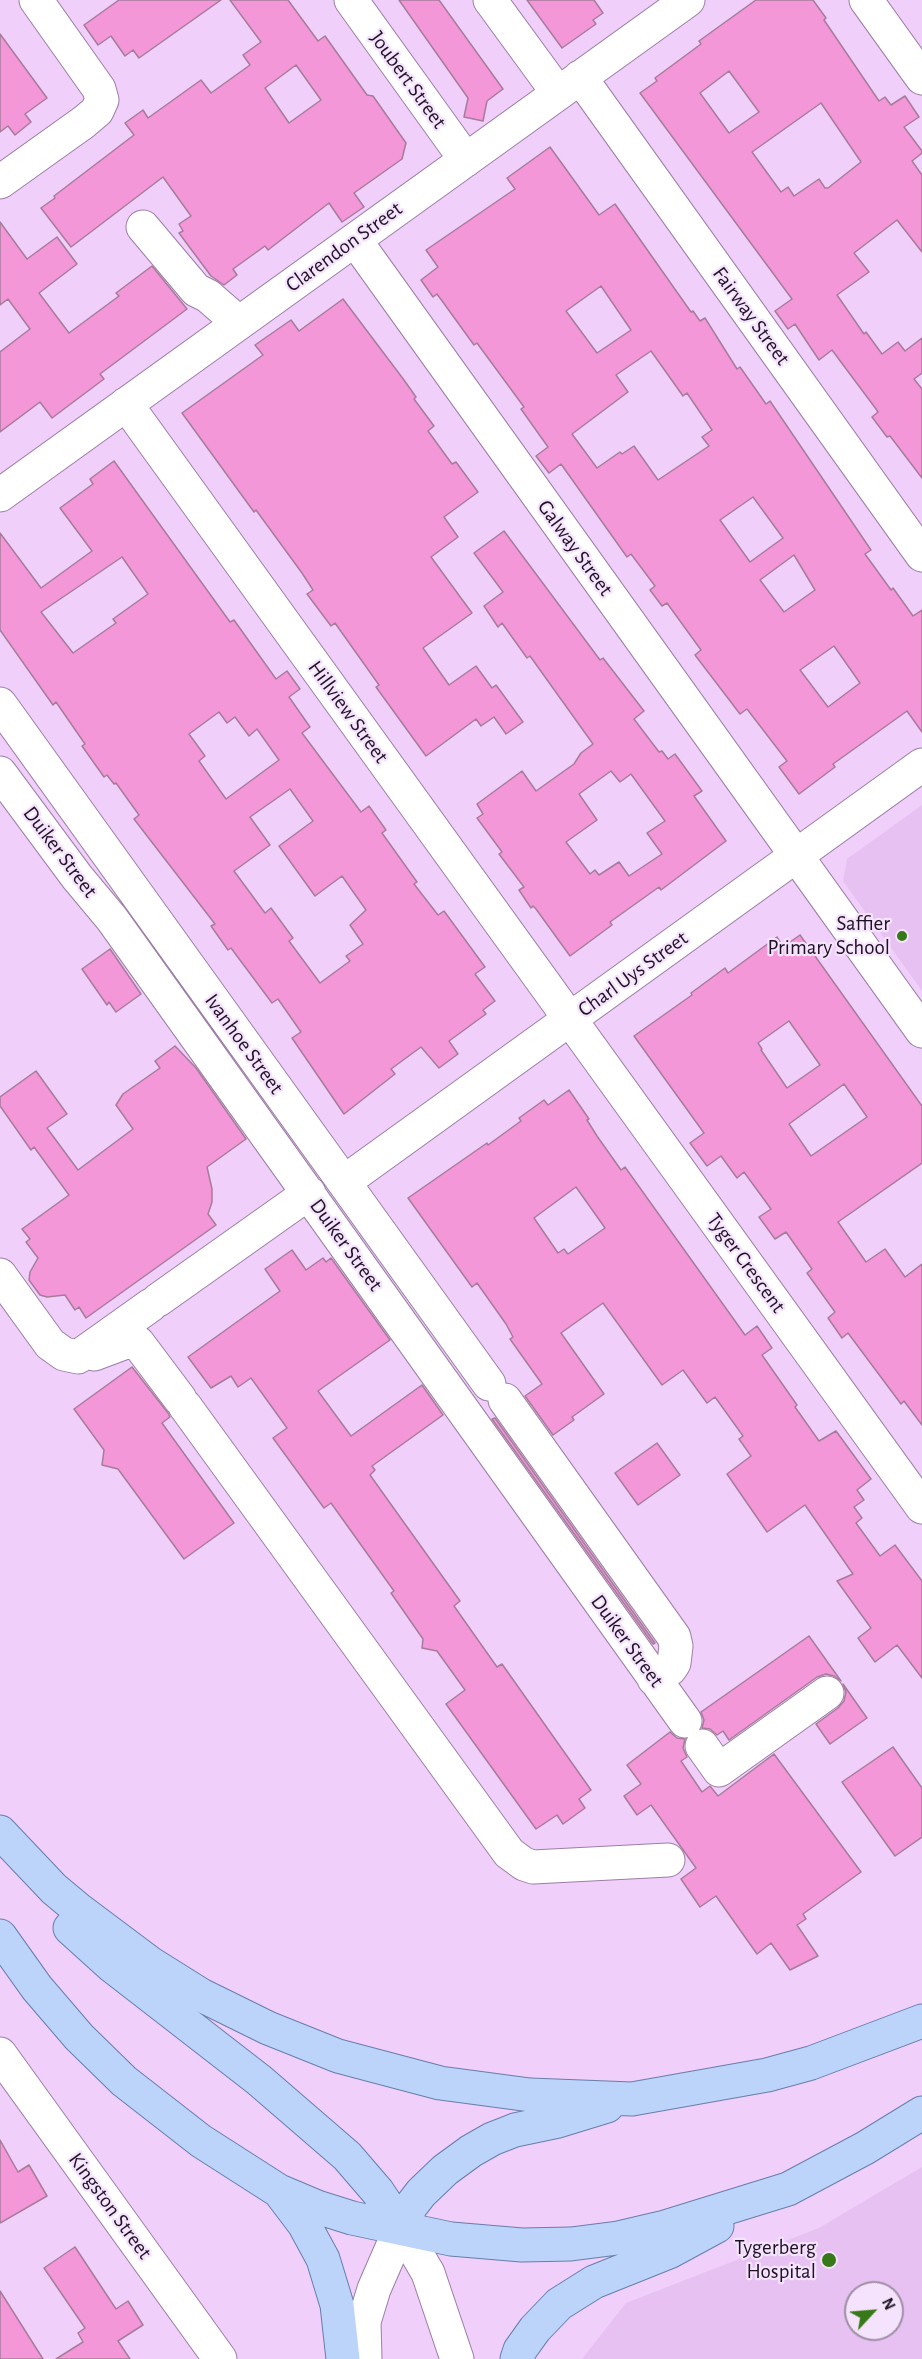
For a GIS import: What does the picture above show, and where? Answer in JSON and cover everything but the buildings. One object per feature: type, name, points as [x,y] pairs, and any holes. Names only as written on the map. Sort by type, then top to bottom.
[{"type":"main road","points":[[0,1832],[54,1889],[102,1929],[201,1995],[286,2036],[338,2056],[452,2085],[530,2095],[632,2099]]},
{"type":"main road","points":[[0,1853],[26,1884],[112,1966],[259,2080],[347,2156],[378,2192],[401,2227]]},
{"type":"main road","points":[[0,1936],[57,2013],[124,2081],[201,2141],[279,2191],[352,2218],[451,2239],[522,2245],[571,2244],[618,2238],[664,2228],[788,2188]]},
{"type":"main road","points":[[401,2227],[411,2205],[421,2193],[445,2170],[492,2139],[515,2130],[558,2121],[632,2099],[767,2075],[821,2060],[922,2021]]},
{"type":"main road","points":[[517,2359],[520,2350],[543,2320],[559,2304],[594,2282],[669,2252],[864,2148],[922,2113]]},
{"type":"main road","points":[[279,2191],[304,2224],[323,2259],[337,2305],[343,2359]]},
{"type":"street","points":[[0,182],[84,122],[97,111],[102,100],[99,89],[36,0]]},
{"type":"street","name":"Joubert Street","points":[[351,0],[466,160]]},
{"type":"street","name":"Fairway Street","points":[[490,0],[569,85],[922,555]]},
{"type":"street","name":"Clarendon Street","points":[[0,495],[688,0]]},
{"type":"street","points":[[866,0],[922,78]]},
{"type":"street","points":[[143,227],[196,290],[208,296],[239,323]]},
{"type":"street","name":"Galway Street","points":[[355,240],[796,856]]},
{"type":"street","name":"Hillview Street","points":[[126,404],[571,1020]]},
{"type":"street","name":"Ivanhoe Street","points":[[0,704],[674,1637],[676,1646],[674,1663],[670,1669],[654,1679]]},
{"type":"street","name":"Charl Uys Street","points":[[344,1182],[922,765]]},
{"type":"street","name":"Duiker Street","points":[[0,773],[77,877],[112,919],[719,1770],[827,1694]]},
{"type":"street","points":[[796,856],[922,1031]]},
{"type":"street","name":"Tyger Crescent","points":[[571,1020],[922,1507]]},
{"type":"street","points":[[78,1357],[309,1193]]},
{"type":"street","points":[[0,1275],[50,1344],[64,1354],[87,1356],[126,1342],[138,1343],[509,1854],[533,1867],[668,1860]]},
{"type":"street","name":"Kingston Street","points":[[0,2054],[220,2359]]},
{"type":"street","points":[[365,2359],[364,2322],[374,2289],[401,2227]]},
{"type":"street","points":[[401,2227],[428,2273],[457,2359]]},
{"type":"shaded area","name":"Saffier Primary School","points":[[922,805],[922,991],[843,881],[847,859]]},
{"type":"shaded area","name":"Tygerberg Hospital","points":[[922,2167],[922,2359],[582,2359],[626,2303],[819,2228]]},
{"type":"place","name":"Saffier Primary School","points":[[902,936]]},
{"type":"place","name":"Tygerberg Hospital","points":[[829,2260]]}]
